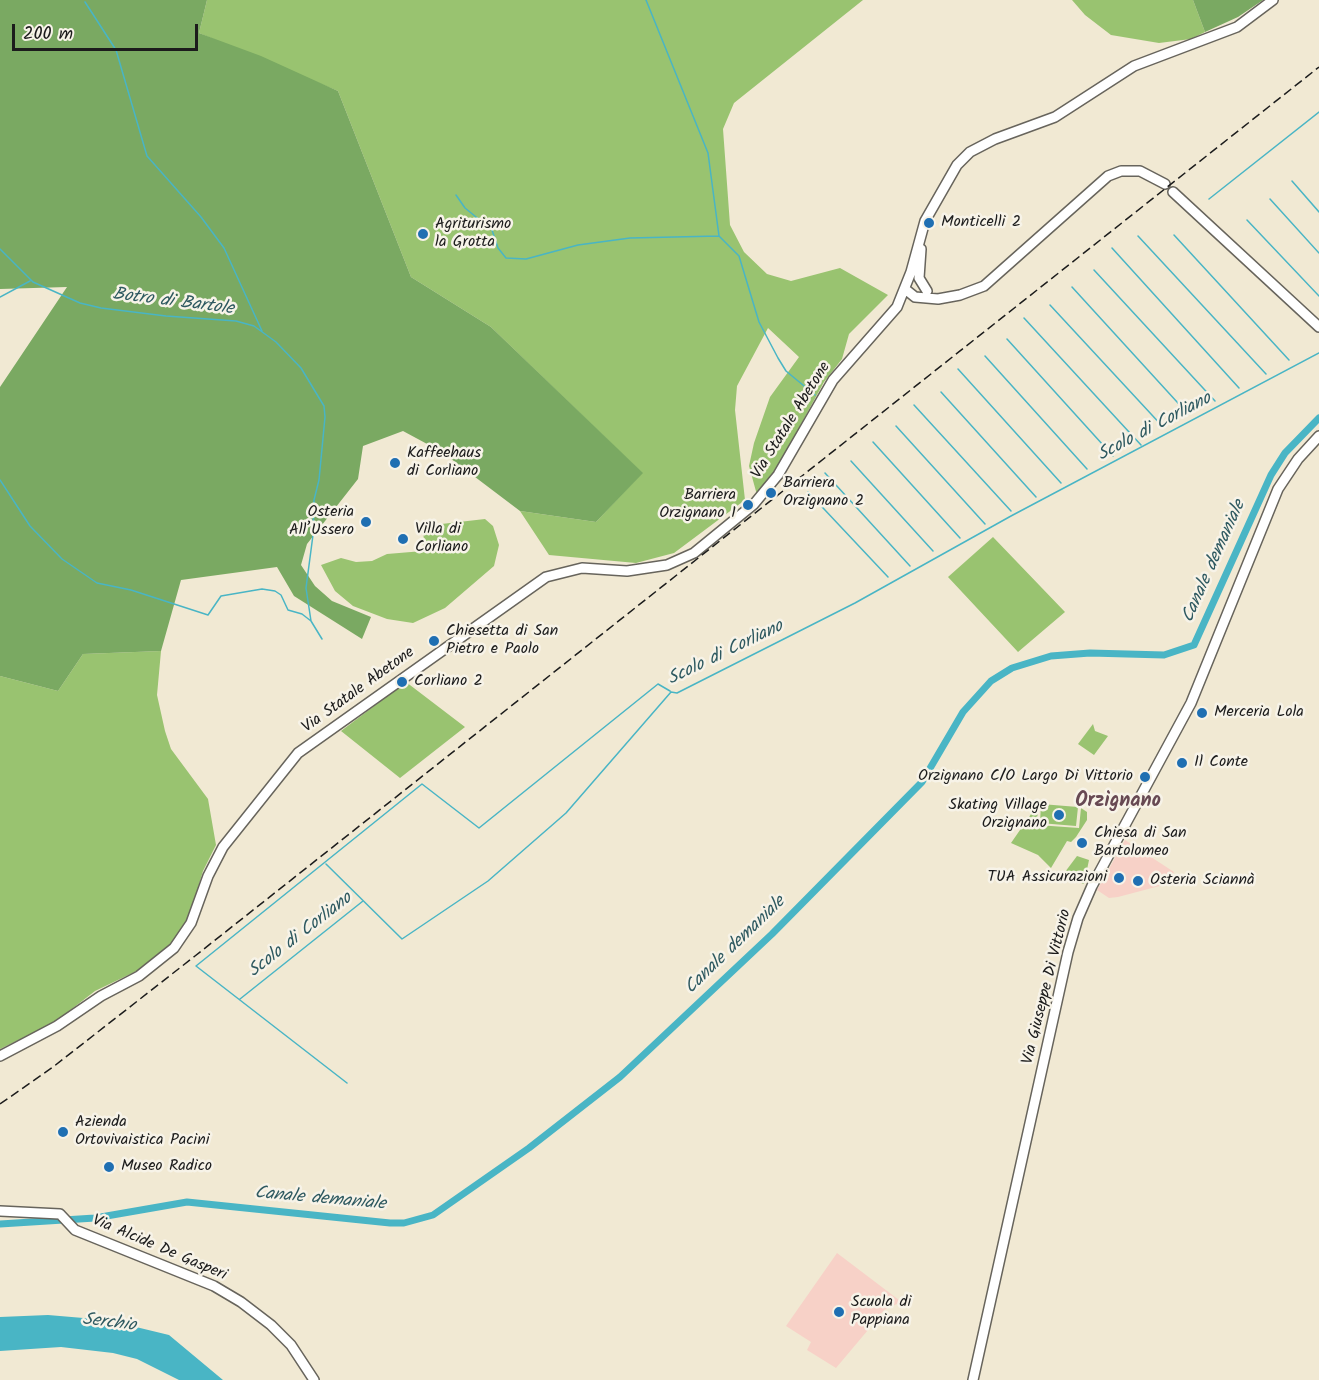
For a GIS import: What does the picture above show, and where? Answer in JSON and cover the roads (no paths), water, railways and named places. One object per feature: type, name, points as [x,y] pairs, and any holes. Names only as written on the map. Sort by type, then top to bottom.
[{"type":"main road","name":"Via Statale Abetone","points":[[0,1056],[57,1026],[101,996],[140,976],[174,948],[191,923],[208,876],[223,847],[298,753],[546,577],[582,568],[627,571],[667,565],[694,553],[741,516],[769,488],[818,403],[844,365],[890,317],[905,290],[925,221],[957,165],[974,149],[1055,117],[1134,66],[1237,27],[1274,0]]},
{"type":"main road","points":[[905,290],[951,297],[970,292],[993,280],[1108,176],[1121,171],[1140,171],[1165,184]]},
{"type":"main road","points":[[1173,192],[1319,327]]},
{"type":"main road","points":[[921,235],[919,278],[923,294]]},
{"type":"main road","points":[[890,317],[908,302],[923,294]]},
{"type":"main road","name":"Via Giuseppe Di Vittorio","points":[[973,1380],[1068,952],[1078,918],[1092,886],[1191,703],[1278,489],[1298,459],[1319,436]]},
{"type":"main road","name":"Via Alcide De Gasperi","points":[[0,1210],[53,1212],[65,1221],[196,1277],[242,1302],[291,1345],[314,1380]]},
{"type":"water","name":"Serchio","points":[[48,1315],[107,1320],[169,1335],[223,1380],[179,1380],[137,1359],[113,1353],[61,1347],[0,1351],[0,1317]]},
{"type":"waterway","points":[[646,0],[708,153],[719,236],[739,256],[759,322],[778,358],[786,371],[815,395]]},
{"type":"waterway","points":[[85,2],[116,50],[147,156],[201,217],[224,248],[262,331]]},
{"type":"waterway","points":[[1209,199],[1319,112]]},
{"type":"waterway","points":[[1292,181],[1319,212]]},
{"type":"waterway","points":[[456,195],[465,208],[492,230],[498,248],[506,258],[526,259],[578,245],[630,238],[719,236]]},
{"type":"waterway","points":[[1270,199],[1319,253]]},
{"type":"waterway","points":[[1247,220],[1319,296]]},
{"type":"waterway","points":[[1174,235],[1289,360]]},
{"type":"waterway","points":[[1138,236],[1266,374]]},
{"type":"waterway","points":[[1112,248],[1239,388]]},
{"type":"waterway","name":"Botro di Bartole","points":[[0,249],[33,282],[80,303],[101,308],[166,316],[236,321],[254,326],[276,342],[301,368],[324,406],[325,417],[306,588],[311,621]]},
{"type":"waterway","points":[[1094,270],[1215,401]]},
{"type":"waterway","points":[[0,297],[30,281]]},
{"type":"waterway","points":[[1072,287],[1188,414]]},
{"type":"waterway","points":[[1050,305],[1164,428]]},
{"type":"waterway","points":[[1024,318],[1141,445]]},
{"type":"waterway","points":[[1007,339],[1113,456]]},
{"type":"waterway","name":"Scolo di Corliano","points":[[326,864],[402,939],[488,881],[566,813],[671,692],[677,693],[855,603],[1011,516],[1319,353]]},
{"type":"waterway","points":[[985,356],[1087,469]]},
{"type":"waterway","points":[[958,369],[1061,483]]},
{"type":"waterway","points":[[941,392],[1036,497]]},
{"type":"waterway","points":[[914,405],[1011,511]]},
{"type":"waterway","name":"Canale demaniale","points":[[0,1224],[95,1218],[187,1202],[390,1223],[404,1223],[433,1215],[529,1148],[620,1077],[772,934],[922,782],[963,712],[991,681],[1012,668],[1051,656],[1090,653],[1164,655],[1194,645],[1271,475],[1285,453],[1319,418]]},
{"type":"waterway","points":[[896,426],[985,524]]},
{"type":"waterway","points":[[873,442],[960,538]]},
{"type":"waterway","points":[[851,461],[933,551]]},
{"type":"waterway","points":[[825,473],[910,566]]},
{"type":"waterway","points":[[0,480],[30,526],[62,559],[97,583],[131,590],[208,615],[221,596],[262,589],[275,591],[281,595],[288,610],[302,614],[311,621],[322,639]]},
{"type":"waterway","points":[[808,492],[888,577]]},
{"type":"waterway","points":[[347,1083],[196,966],[422,784],[479,828],[658,684],[670,691]]},
{"type":"waterway","name":"Scolo di Corliano","points":[[240,999],[363,901]]},
{"type":"railway","points":[[0,1104],[53,1067],[195,956],[1319,67]]},
{"type":"place","name":"Monticelli 2","points":[[929,223]]},
{"type":"place","name":"Agriturismo la Grotta","points":[[423,234]]},
{"type":"place","name":"Kaffeehaus di Corliano","points":[[395,463]]},
{"type":"place","name":"Barriera Orzignano 2","points":[[771,493]]},
{"type":"place","name":"Barriera Orzignano 1","points":[[748,505]]},
{"type":"place","name":"Osteria All’Ussero","points":[[366,522]]},
{"type":"place","name":"Villa di Corliano","points":[[403,539]]},
{"type":"place","name":"Chiesetta di San Pietro e Paolo","points":[[434,641]]},
{"type":"place","name":"Corliano 2","points":[[402,682]]},
{"type":"place","name":"Merceria Lola","points":[[1202,713]]},
{"type":"place","name":"Il Conte","points":[[1182,763]]},
{"type":"place","name":"Orzignano C/O Largo Di Vittorio","points":[[1145,777]]},
{"type":"place","name":"Skating Village Orzignano","points":[[1059,815]]},
{"type":"place","name":"Chiesa di San Bartolomeo","points":[[1082,843]]},
{"type":"place","name":"TUA Assicurazioni","points":[[1119,878]]},
{"type":"place","name":"Osteria Sciannà","points":[[1138,881]]},
{"type":"place","name":"Azienda Ortovivaistica Pacini","points":[[63,1132]]},
{"type":"place","name":"Museo Radico","points":[[109,1167]]},
{"type":"place","name":"Scuola di Pappiana","points":[[839,1312]]},
{"type":"district","name":"Orzignano","points":[[1118,803]]}]
